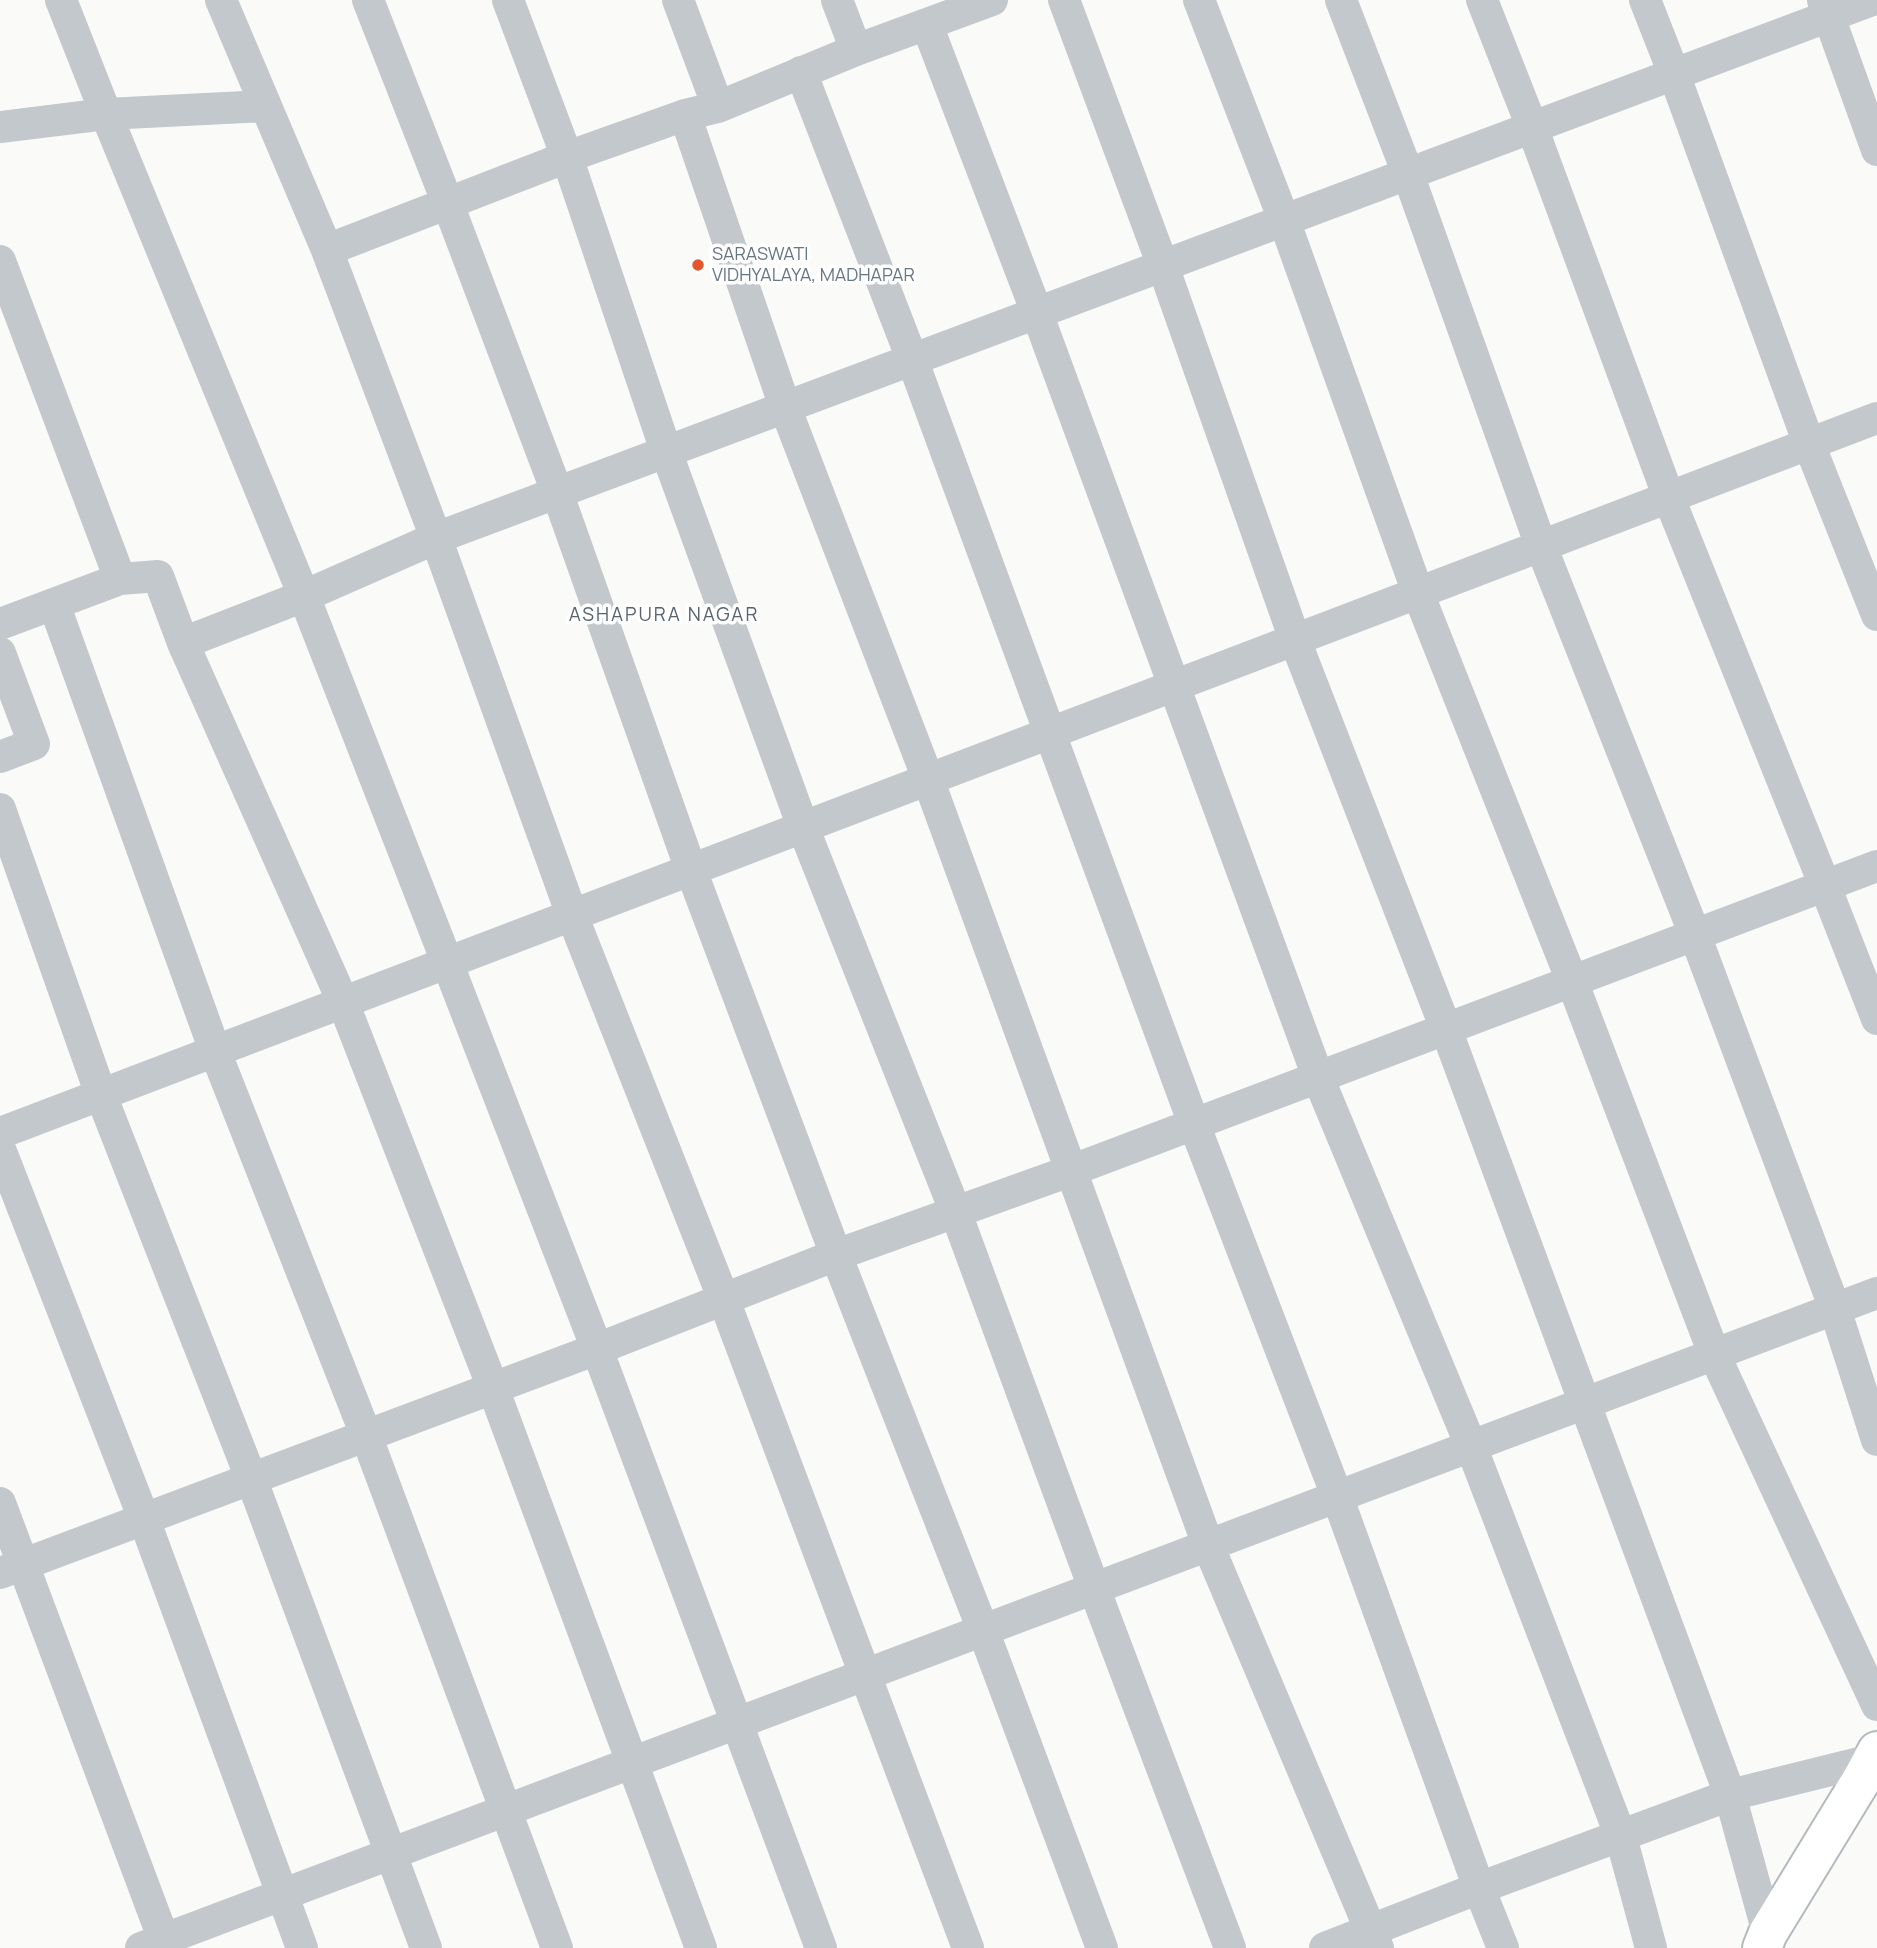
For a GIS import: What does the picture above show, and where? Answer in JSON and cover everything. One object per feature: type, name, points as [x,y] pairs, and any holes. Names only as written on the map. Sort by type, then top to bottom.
[{"type":"street","points":[[61,0],[304,596],[447,962],[597,1349],[821,1948]]},
{"type":"street","points":[[221,0],[327,250],[436,538],[572,915],[724,1300],[968,1948]]},
{"type":"street","points":[[368,0],[557,492],[691,870],[836,1255],[983,1630],[1102,1948]]},
{"type":"street","points":[[508,0],[567,158],[666,452],[803,827],[956,1213],[1230,1948]]},
{"type":"street","points":[[678,0],[718,107]]},
{"type":"street","points":[[837,0],[856,50]]},
{"type":"street","points":[[327,250],[567,158],[718,107],[856,50],[992,0]]},
{"type":"street","points":[[1064,0],[1163,266],[1295,639],[1446,1029],[1730,1796],[1765,1940]]},
{"type":"street","points":[[1199,0],[1283,220],[1418,593],[1572,981],[1714,1354],[1877,1705]]},
{"type":"street","points":[[1342,0],[1408,174],[1541,546],[1695,935],[1835,1308],[1877,1440]]},
{"type":"street","points":[[1482,0],[1532,127],[1669,498],[1877,1019]]},
{"type":"street","points":[[1645,0],[1809,444],[1877,615]]},
{"type":"street","points":[[183,643],[304,596],[436,538],[1674,74],[1826,8],[1872,0]]},
{"type":"street","points":[[1826,8],[1877,150]]},
{"type":"street","points":[[927,25],[1037,313],[1318,1077],[1471,1446],[1621,1837],[1651,1948]]},
{"type":"street","points":[[801,72],[912,359],[1194,1124],[1337,1496],[1503,1948]]},
{"type":"street","points":[[0,127],[106,114],[265,106]]},
{"type":"street","points":[[685,116],[785,407],[928,779],[1208,1545],[1375,1939]]},
{"type":"street","points":[[0,261],[120,579]]},
{"type":"street","points":[[0,1133],[1877,418]]},
{"type":"street","points":[[0,624],[120,579],[158,576],[183,643],[343,1002],[493,1388],[701,1948]]},
{"type":"street","points":[[54,604],[215,1051],[366,1435],[557,1948]]},
{"type":"street","points":[[0,653],[34,744],[0,757]]},
{"type":"street","points":[[0,809],[101,1095],[251,1479],[426,1948]]},
{"type":"street","points":[[12,1569],[597,1349],[836,1255],[1070,1171],[1877,866]]},
{"type":"street","points":[[0,1149],[144,1519],[302,1948]]},
{"type":"street","points":[[0,1503],[12,1569],[157,1945],[282,1894],[1877,1293]]},
{"type":"street","points":[[1325,1948],[1375,1939],[1479,1888],[1730,1796],[1874,1756]]},
{"type":"street","points":[[1765,1940],[1874,1756]]},
{"type":"place","name":"SARASWATI VIDHYALAYA, MADHAPAR","points":[[698,265]]},
{"type":"district","name":"ASHAPURA NAGAR","points":[[664,616]]}]
